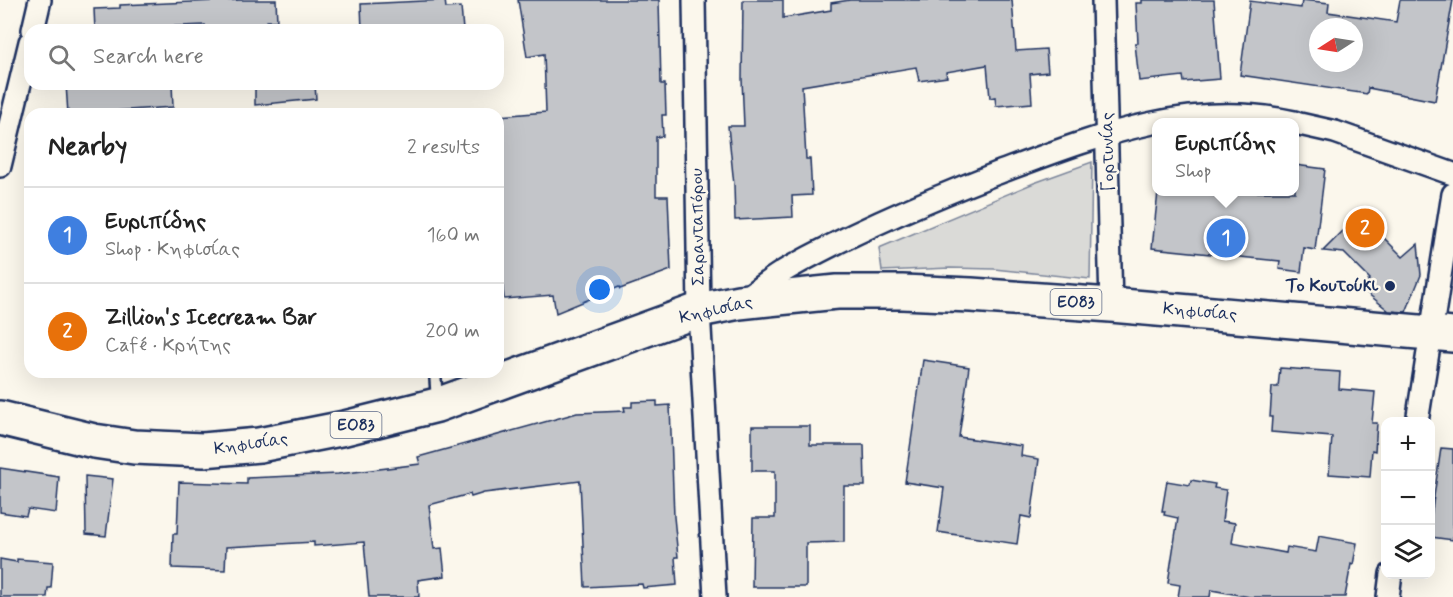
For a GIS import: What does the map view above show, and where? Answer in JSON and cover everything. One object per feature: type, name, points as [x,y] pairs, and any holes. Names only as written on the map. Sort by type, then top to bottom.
[{"type":"main road","name":"Κηφισίας","points":[[0,418],[94,441],[134,447],[203,450],[270,443],[345,428],[437,405],[699,310],[739,302],[837,292],[971,295],[1442,333]]},
{"type":"street","points":[[34,24],[40,0]]},
{"type":"street","name":"Σαρανταπόρου","points":[[694,0],[699,310],[715,597]]},
{"type":"street","name":"Γορτυνίας","points":[[1103,0],[1112,305]]},
{"type":"street","points":[[0,166],[24,67]]},
{"type":"street","points":[[1183,118],[1195,116],[1261,118]]},
{"type":"street","points":[[739,302],[788,269],[936,197],[1060,149],[1107,133],[1152,123]]},
{"type":"street","points":[[1299,124],[1335,132],[1453,174]]},
{"type":"street","points":[[1418,417],[1442,333],[1453,194]]},
{"type":"street","points":[[1388,597],[1390,579]]},
{"type":"lane","points":[[435,378],[437,405]]},
{"type":"shaded area","points":[[1092,162],[1090,279],[994,269],[882,271],[879,248],[1034,183]]},
{"type":"building","points":[[276,0],[277,21],[267,21],[267,24],[95,24],[94,9],[120,8],[120,5]]},
{"type":"building","points":[[445,0],[446,8],[461,7],[462,24],[362,24],[361,4]]},
{"type":"building","points":[[518,0],[659,0],[661,84],[665,84],[666,115],[662,115],[663,136],[656,137],[656,196],[668,196],[671,270],[620,289],[619,287],[556,313],[553,295],[504,299],[504,116],[546,112],[544,54],[527,57]]},
{"type":"building","points":[[743,0],[783,0],[783,18],[831,10],[831,3],[850,0],[1012,0],[1016,51],[1046,49],[1048,72],[1030,74],[1032,103],[996,106],[995,97],[990,98],[987,65],[946,72],[947,77],[919,81],[916,67],[802,86],[806,159],[810,159],[812,195],[792,196],[793,217],[735,220],[728,126],[744,126]]},
{"type":"building","points":[[1142,0],[1214,0],[1220,79],[1184,82],[1183,76],[1139,81],[1135,43],[1138,43],[1136,3],[1142,3]]},
{"type":"building","points":[[1302,0],[1329,3],[1328,12],[1396,22],[1400,0],[1453,0],[1435,101],[1368,88],[1367,94],[1240,75],[1250,1],[1301,8]]},
{"type":"building","points":[[66,90],[172,90],[173,107],[68,108]]},
{"type":"building","points":[[255,90],[315,90],[316,99],[255,105]]},
{"type":"building","points":[[1299,166],[1325,169],[1315,250],[1304,248],[1301,272],[1279,269],[1280,261],[1152,248],[1158,196],[1299,196]]},
{"type":"building","points":[[1360,214],[1403,257],[1418,244],[1421,275],[1406,312],[1389,311],[1361,288],[1370,279],[1344,253],[1323,251]]},
{"type":"building","points":[[923,360],[969,367],[959,437],[1022,446],[1021,456],[1039,459],[1031,518],[1021,516],[1017,544],[938,532],[944,488],[905,482]]},
{"type":"building","points":[[1280,368],[1340,372],[1339,389],[1375,392],[1372,423],[1377,423],[1370,477],[1329,474],[1332,437],[1271,432],[1272,387],[1278,387]]},
{"type":"building","points":[[657,401],[657,406],[670,405],[674,517],[678,557],[675,557],[677,585],[643,588],[642,584],[585,587],[580,481],[484,493],[471,497],[470,494],[429,505],[434,549],[442,548],[445,576],[418,580],[419,597],[369,597],[364,542],[314,546],[314,542],[226,547],[225,570],[172,568],[173,534],[177,534],[179,482],[247,484],[247,478],[338,474],[420,464],[418,457],[577,413],[625,411],[624,407],[632,407],[632,402]]},
{"type":"building","points":[[752,426],[810,426],[810,445],[864,445],[865,486],[844,486],[844,542],[806,543],[806,587],[752,587],[753,518],[775,518],[775,471],[752,471]]},
{"type":"building","points":[[1441,448],[1453,449],[1453,540],[1435,538],[1435,489]]},
{"type":"building","points":[[0,468],[59,477],[56,513],[28,509],[26,516],[0,512]]},
{"type":"building","points":[[85,476],[113,479],[106,536],[86,534]]},
{"type":"building","points":[[1191,480],[1215,484],[1214,488],[1226,490],[1222,521],[1235,523],[1232,543],[1286,553],[1287,547],[1316,552],[1319,536],[1357,543],[1345,597],[1250,597],[1211,590],[1210,597],[1178,597],[1180,585],[1168,583],[1178,518],[1164,515],[1165,511],[1162,511],[1167,481],[1190,485]]},
{"type":"building","points":[[0,559],[17,562],[17,559],[53,562],[51,588],[48,588],[47,597],[0,597]]},
{"type":"place","name":"Zillion's Icecream Bar","points":[[1365,228]]},
{"type":"place","name":"Ευριπίδης","points":[[1226,238]]},
{"type":"place","name":"Το Κουτούκι","points":[[1390,286]]}]
